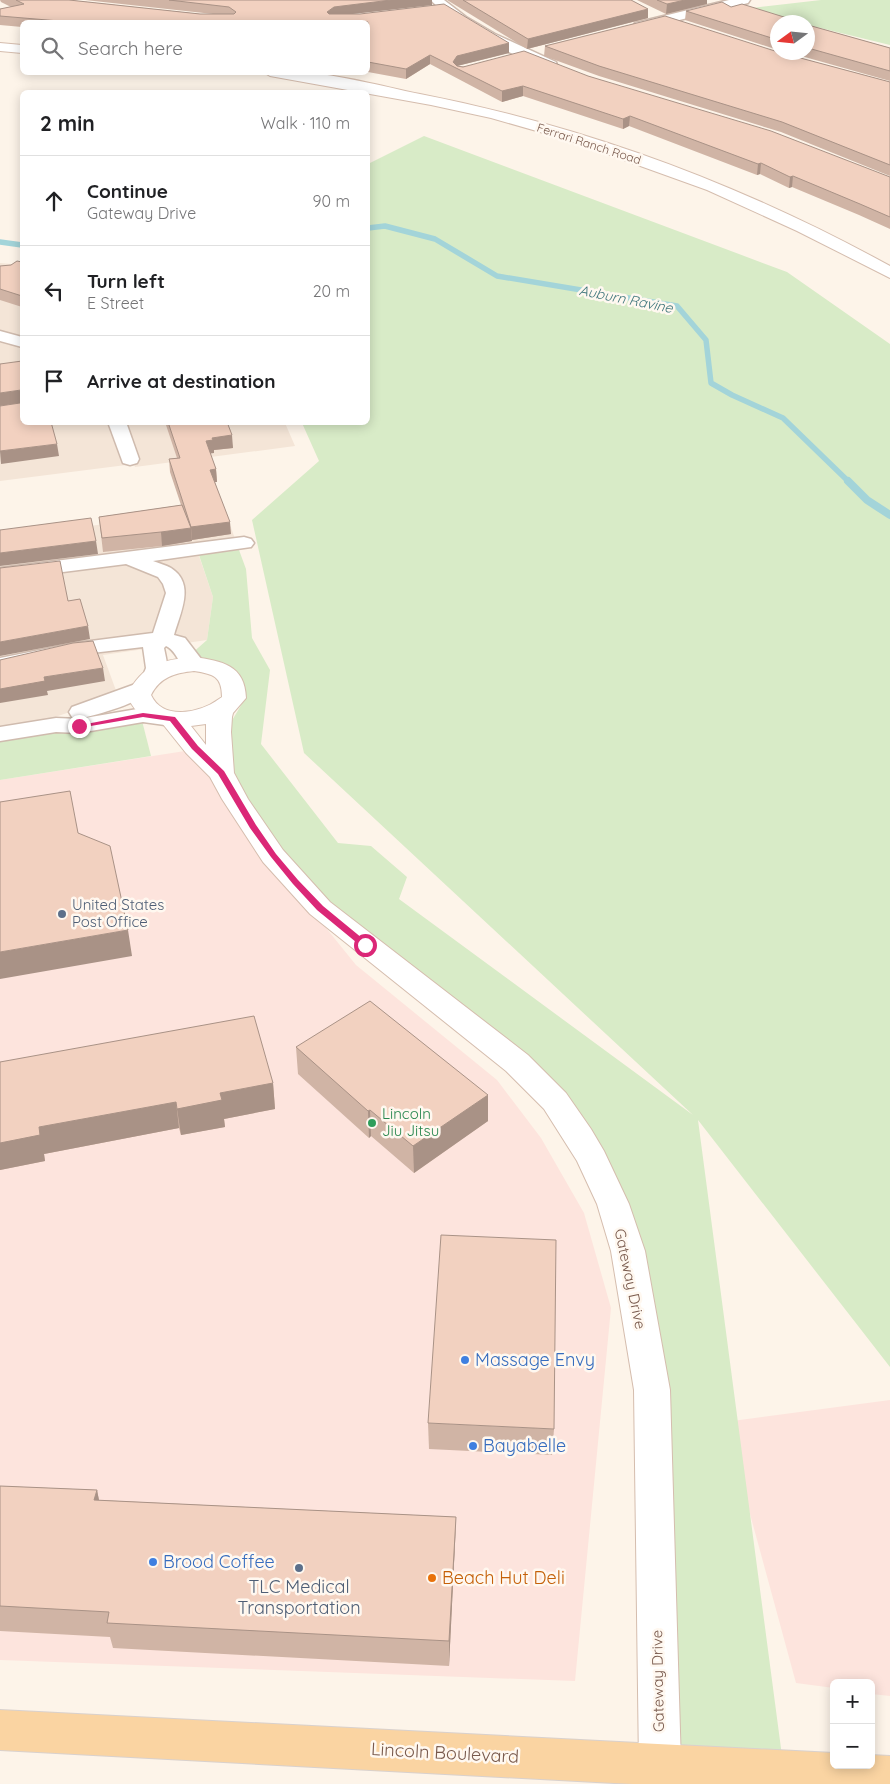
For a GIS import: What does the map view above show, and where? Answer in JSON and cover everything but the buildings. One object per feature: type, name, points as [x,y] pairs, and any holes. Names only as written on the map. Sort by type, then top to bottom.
[{"type":"main road","name":"Lincoln Boulevard","points":[[0,1730],[890,1777]]},
{"type":"street","points":[[627,29],[744,0]]},
{"type":"street","points":[[427,11],[441,4],[525,55],[568,71]]},
{"type":"street","points":[[648,12],[684,26]]},
{"type":"street","points":[[0,47],[20,49]]},
{"type":"street","points":[[507,60],[544,50]]},
{"type":"street","name":"Ferrari Ranch Road","points":[[288,75],[446,103],[526,123],[584,141],[660,167],[763,208],[890,272]]},
{"type":"street","points":[[0,336],[20,341]]},
{"type":"street","points":[[118,425],[130,459]]},
{"type":"street","points":[[0,574],[244,543]]},
{"type":"street","points":[[129,558],[164,573],[173,583],[176,593],[162,638],[153,647],[157,668],[139,695],[144,706],[166,718]]},
{"type":"street","points":[[0,665],[75,649],[162,638],[177,643],[186,657],[194,664]]},
{"type":"street","points":[[0,734],[56,725],[79,726],[143,715],[166,718],[198,718],[221,710],[234,698],[235,684],[224,672],[210,666],[194,664],[173,666],[118,700],[73,713],[56,725]]},
{"type":"street","name":"Gateway Drive","points":[[221,710],[217,730],[221,773]]},
{"type":"street","name":"Gateway Drive","points":[[166,718],[221,773],[235,799],[274,856],[320,908],[517,1063],[555,1102],[580,1137],[613,1204],[628,1251],[652,1390],[660,1764]]},
{"type":"shaded area","points":[[0,263],[20,265],[20,425],[286,425],[295,446],[135,467],[134,464],[0,481]]},
{"type":"shaded area","points":[[224,508],[239,550],[199,556],[213,597],[207,640],[103,655],[118,696],[40,722],[0,729],[0,538]]},
{"type":"shaded area","points":[[204,748],[245,828],[356,965],[497,1080],[541,1138],[584,1213],[611,1308],[575,1681],[0,1660],[0,780]]},
{"type":"shaded area","points":[[890,1400],[890,1696],[875,1694],[875,1679],[830,1679],[830,1687],[796,1683],[725,1422]]},
{"type":"green space","points":[[821,0],[890,0],[890,45],[815,27],[815,15],[776,15],[752,8]]},
{"type":"green space","points":[[424,136],[787,272],[890,344],[890,1367],[698,1120],[782,1756],[680,1747],[626,1201],[540,1073],[342,918],[258,822],[215,749],[243,702],[234,669],[190,655],[207,640],[213,597],[199,555],[239,550],[246,569],[252,638],[270,670],[261,744],[338,843],[371,846],[407,877],[399,899],[693,1115],[304,753],[252,520],[319,461],[303,425],[370,425],[370,163]]},
{"type":"green space","points":[[139,709],[151,756],[0,780],[0,737]]},
{"type":"waterway","name":"Auburn Ravine","points":[[370,228],[385,226],[435,239],[497,276],[677,306],[706,340],[711,383],[732,395],[783,418],[849,482]]},
{"type":"waterway","name":"Auburn Ravine","points":[[0,242],[20,245]]},
{"type":"waterway","name":"Auburn Ravine","points":[[849,482],[867,500],[890,515]]},
{"type":"place","name":"United States Post Office","points":[[62,914]]},
{"type":"place","name":"Lincoln Jiu Jitsu","points":[[372,1123]]},
{"type":"place","name":"Massage Envy","points":[[465,1360]]},
{"type":"place","name":"Bayabelle","points":[[473,1446]]},
{"type":"place","name":"Brood Coffee","points":[[153,1562]]},
{"type":"place","name":"TLC Medical Transportation","points":[[299,1568]]},
{"type":"place","name":"Beach Hut Deli","points":[[432,1578]]},
{"type":"route","points":[[79,726],[143,715],[172,719],[195,748],[221,773],[253,826],[274,856],[296,882],[320,908],[365,945]]}]
